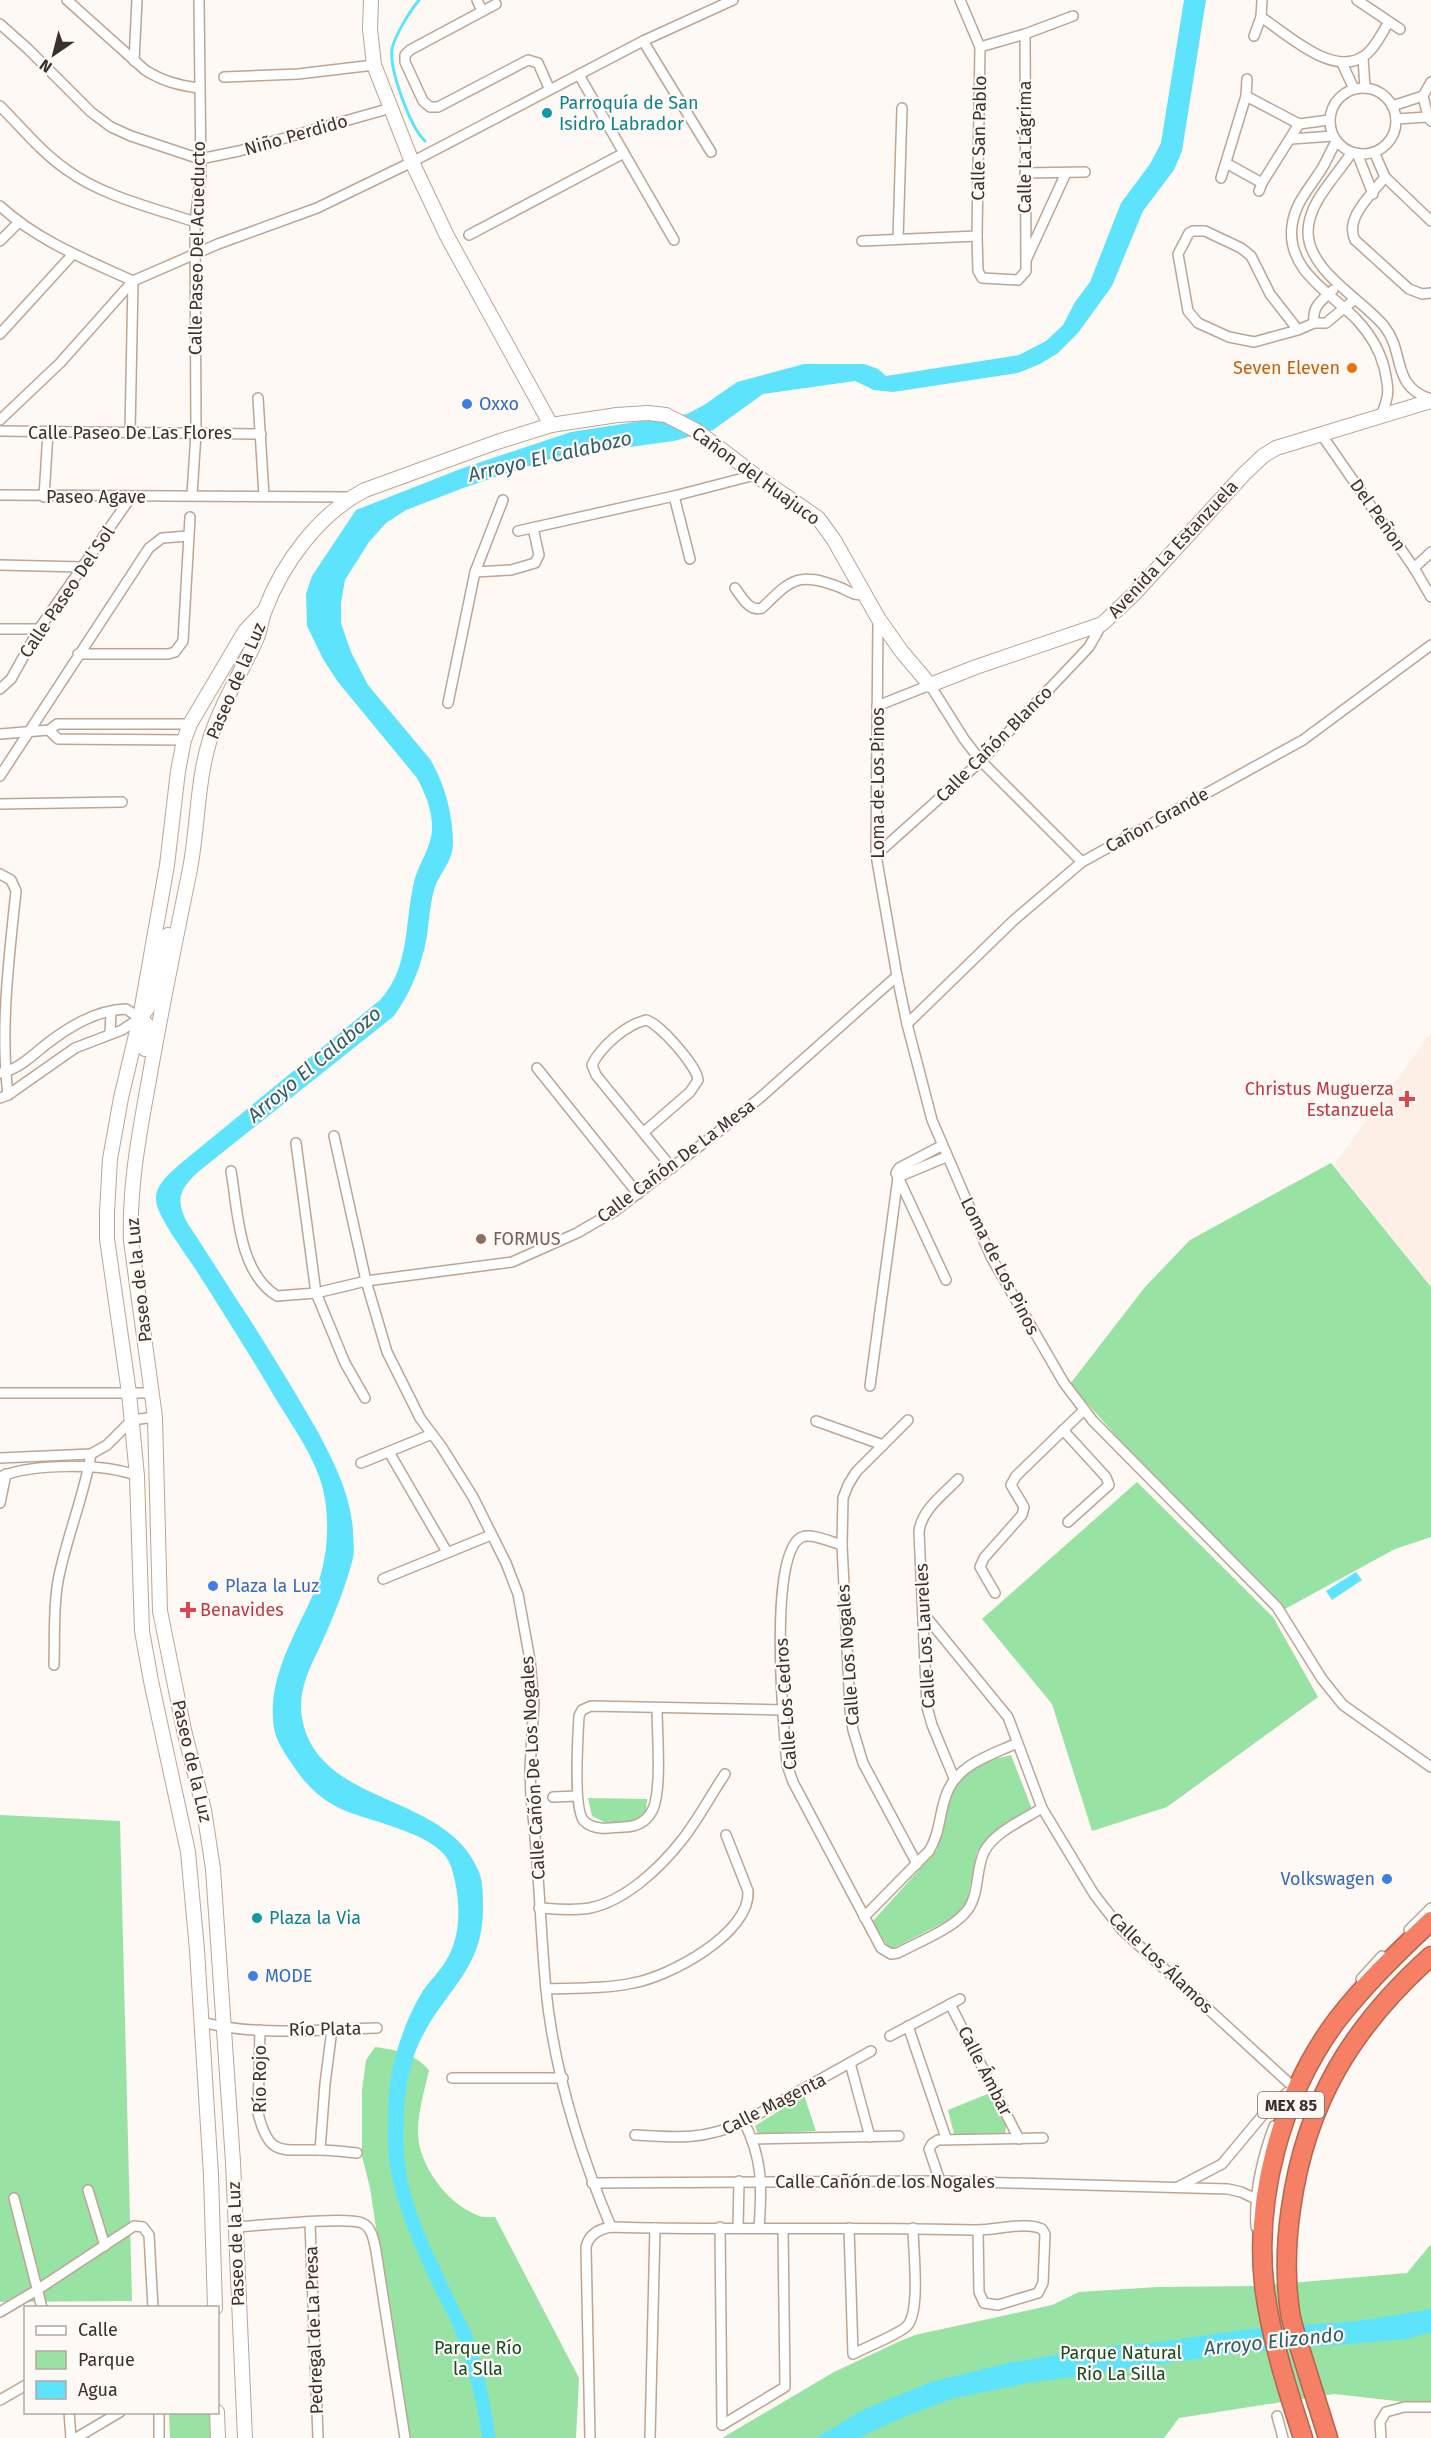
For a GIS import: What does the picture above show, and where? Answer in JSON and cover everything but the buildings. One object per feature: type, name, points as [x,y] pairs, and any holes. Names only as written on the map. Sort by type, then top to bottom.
[{"type":"highway","name":"MEX 85","points":[[1303,2438],[1289,2394],[1266,2293],[1262,2257],[1268,2186],[1281,2135],[1297,2090],[1337,2021],[1377,1975],[1431,1921]]},
{"type":"highway","name":"MEX 85","points":[[1328,2438],[1290,2313],[1286,2267],[1287,2235],[1295,2184],[1307,2134],[1318,2104],[1335,2073],[1364,2026],[1386,1999],[1431,1956]]},
{"type":"street","points":[[68,0],[134,61],[159,79],[198,88]]},
{"type":"street","points":[[134,61],[136,0]]},
{"type":"street","name":"Calle Paseo Del Acueducto","points":[[192,495],[196,433],[195,222],[201,174],[198,88],[199,0]]},
{"type":"street","points":[[371,0],[370,29],[374,66],[412,162],[447,236],[551,425]]},
{"type":"street","points":[[477,0],[482,11]]},
{"type":"street","points":[[0,420],[68,356],[133,281],[218,244],[317,208],[412,162],[711,4],[733,0]]},
{"type":"street","name":"Calle San Pablo","points":[[960,0],[980,47],[977,236],[978,271],[982,278]]},
{"type":"street","points":[[1254,36],[1261,17],[1262,0]]},
{"type":"street","points":[[1357,0],[1400,29]]},
{"type":"street","points":[[1373,0],[1374,11]]},
{"type":"street","points":[[496,4],[416,46],[405,55],[405,62],[423,101],[430,107],[438,107],[528,60],[538,63],[549,88]]},
{"type":"street","points":[[980,47],[1025,34],[1073,16]]},
{"type":"street","points":[[1261,17],[1324,59],[1342,63],[1363,57],[1389,22]]},
{"type":"street","points":[[0,24],[91,112],[111,127],[200,159]]},
{"type":"street","name":"Calle La Lágrima","points":[[982,278],[1018,280],[1024,275],[1026,260],[1025,34]]},
{"type":"street","points":[[643,41],[711,152]]},
{"type":"street","points":[[1363,57],[1365,87]]},
{"type":"street","points":[[1342,63],[1354,88]]},
{"type":"street","points":[[224,77],[298,74],[374,66]]},
{"type":"street","points":[[579,75],[674,240]]},
{"type":"street","points":[[1221,178],[1246,96],[1247,79]]},
{"type":"street","points":[[1392,106],[1423,96],[1431,82]]},
{"type":"street","points":[[1354,153],[1374,152],[1388,142],[1393,136],[1396,119],[1392,106],[1381,93],[1365,87],[1354,88],[1340,97],[1334,104],[1329,120],[1335,138],[1354,153],[1373,194]]},
{"type":"street","points":[[1246,96],[1299,124],[1329,120]]},
{"type":"street","points":[[1396,119],[1429,119],[1423,96]]},
{"type":"street","points":[[0,106],[49,157],[69,172],[95,187],[195,222]]},
{"type":"street","name":"Niño Perdido","points":[[200,159],[239,151],[391,108]]},
{"type":"street","points":[[898,239],[902,108]]},
{"type":"street","points":[[1226,163],[1261,187],[1299,124]]},
{"type":"street","points":[[1291,139],[1335,138]]},
{"type":"street","points":[[1335,138],[1323,166],[1297,205],[1291,228],[1292,242],[1299,263],[1315,283],[1366,330],[1381,354],[1389,394],[1381,416]]},
{"type":"street","points":[[1374,152],[1385,177],[1431,221]]},
{"type":"street","points":[[469,235],[624,153]]},
{"type":"street","points":[[1354,153],[1323,194],[1309,221],[1310,246],[1315,256],[1339,284],[1380,321],[1390,335],[1408,387],[1431,400]]},
{"type":"street","points":[[1024,172],[1085,172]]},
{"type":"street","name":"Calle La Lágrima","points":[[1026,260],[1066,173]]},
{"type":"street","points":[[1385,177],[1354,219],[1351,232],[1355,240],[1409,289],[1422,294],[1431,293]]},
{"type":"street","points":[[0,206],[18,223],[73,254],[133,281]]},
{"type":"street","points":[[0,241],[18,223]]},
{"type":"street","points":[[1298,330],[1270,294],[1251,256],[1241,248],[1205,231],[1193,231],[1189,234],[1178,254],[1188,311],[1193,319],[1229,337],[1254,342],[1298,330],[1314,323],[1326,323],[1355,299]]},
{"type":"street","points":[[862,241],[977,236]]},
{"type":"street","points":[[0,334],[73,254]]},
{"type":"street","points":[[130,432],[133,281]]},
{"type":"street","points":[[1314,323],[1313,312],[1339,284]]},
{"type":"street","points":[[258,398],[264,496]]},
{"type":"street","name":"Avenida La Estanzuela","points":[[877,706],[976,667],[1102,624],[1122,607],[1263,456],[1276,448],[1431,400]]},
{"type":"street","name":"Cañon del Huajuco","points":[[265,610],[294,557],[314,530],[328,514],[352,497],[455,457],[551,425],[634,414],[666,416],[697,431],[755,475],[818,518],[834,540],[878,618],[902,652],[930,685]]},
{"type":"street","name":"Calle Paseo De Las Flores","points":[[0,431],[261,434]]},
{"type":"street","points":[[44,496],[48,432]]},
{"type":"street","name":"Del Peñon","points":[[1321,434],[1414,568],[1431,597]]},
{"type":"street","points":[[518,531],[674,496],[755,475]]},
{"type":"street","name":"Paseo Agave","points":[[0,495],[130,497],[192,495]]},
{"type":"street","points":[[192,495],[352,497]]},
{"type":"street","points":[[674,496],[690,559]]},
{"type":"street","name":"Calle Paseo Del Sol","points":[[2,688],[130,497]]},
{"type":"street","points":[[448,703],[475,572],[503,500]]},
{"type":"street","points":[[78,654],[168,654],[179,648],[183,641],[190,518]]},
{"type":"street","points":[[475,572],[511,570],[535,564],[539,555],[533,528]]},
{"type":"street","points":[[0,776],[152,544],[162,538],[189,536]]},
{"type":"street","points":[[1414,568],[1431,552]]},
{"type":"street","points":[[0,565],[82,567]]},
{"type":"street","points":[[735,588],[750,608],[756,610],[762,608],[787,584],[797,579],[818,581],[858,596],[865,594]]},
{"type":"street","name":"Paseo de la Luz","points":[[215,2306],[211,2175],[202,2022],[186,1838],[164,1746],[142,1630],[137,1476],[129,1393],[111,1270],[107,1212],[110,1159],[121,1098],[140,1018],[167,865],[184,740],[190,724],[245,631],[265,610]]},
{"type":"street","name":"Paseo de la Luz","points":[[244,2438],[233,2162],[213,1869],[204,1810],[184,1730],[160,1611],[155,1417],[131,1241],[131,1189],[197,824],[201,775],[205,757],[218,718],[257,638],[265,610]]},
{"type":"street","name":"Loma de Los Pinos","points":[[878,618],[876,855],[897,976],[907,1024],[941,1146],[991,1257],[1064,1383],[1084,1410],[1277,1607],[1322,1679],[1343,1705],[1431,1767]]},
{"type":"street","name":"Calle Cañón Blanco","points":[[876,855],[981,761],[1089,647],[1102,624]]},
{"type":"street","points":[[0,629],[39,630]]},
{"type":"street","name":"Cañon Grande","points":[[907,1024],[1013,921],[1082,861],[1303,740],[1431,645]]},
{"type":"street","points":[[930,685],[964,740],[981,761],[1082,861]]},
{"type":"street","points":[[0,734],[48,730],[57,724],[190,724]]},
{"type":"street","points":[[157,740],[159,724]]},
{"type":"street","points":[[48,730],[58,739],[184,740]]},
{"type":"street","points":[[0,804],[122,802]]},
{"type":"street","points":[[0,874],[11,880],[15,891],[4,965],[2,1073],[4,1096],[75,1048],[122,1030],[140,1018],[154,997],[168,933],[185,894]]},
{"type":"street","name":"Calle Cañón De La Mesa","points":[[231,1171],[246,1252],[265,1287],[277,1296],[316,1293],[366,1281],[512,1262],[577,1233],[615,1211],[638,1194],[761,1097],[897,976]]},
{"type":"street","points":[[2,1073],[22,1064],[67,1030],[89,1018],[126,1009],[146,1023],[148,1030],[140,1080],[140,1100],[143,1113]]},
{"type":"street","points":[[110,1034],[111,1012]]},
{"type":"street","points":[[644,1132],[690,1092],[698,1080],[694,1068],[658,1025],[646,1020],[633,1024],[601,1051],[592,1065],[596,1075],[672,1168]]},
{"type":"street","points":[[67,1030],[75,1048]]},
{"type":"street","points":[[537,1068],[638,1194]]},
{"type":"street","name":"Calle Cañón De Los Nogales","points":[[334,1136],[366,1281],[387,1352],[420,1418],[473,1497],[506,1563],[518,1594],[530,1660],[534,1703],[530,1768],[546,1989],[562,2078],[592,2183],[611,2227]]},
{"type":"street","points":[[296,1143],[316,1293],[345,1363],[365,1398]]},
{"type":"street","points":[[870,1386],[897,1173],[899,1168],[941,1146]]},
{"type":"street","points":[[898,1177],[946,1157]]},
{"type":"street","points":[[898,1177],[946,1280]]},
{"type":"street","points":[[111,1270],[136,1268]]},
{"type":"street","points":[[0,1393],[153,1393]]},
{"type":"street","points":[[995,1593],[980,1567],[984,1558],[1022,1515],[1024,1507],[1011,1485],[1016,1476],[1084,1410]]},
{"type":"street","points":[[0,1458],[91,1454],[107,1445],[132,1420],[155,1417]]},
{"type":"street","name":"Calle Los Nogales","points":[[908,1420],[856,1472],[848,1485],[843,1498],[842,1545],[850,1710],[856,1746],[917,1864]]},
{"type":"street","points":[[816,1421],[883,1445]]},
{"type":"street","points":[[1062,1430],[1106,1476],[1108,1485],[1068,1522]]},
{"type":"street","points":[[361,1464],[432,1434]]},
{"type":"street","points":[[388,1452],[447,1552]]},
{"type":"street","points":[[54,1665],[56,1597],[59,1578],[91,1454]]},
{"type":"street","points":[[0,1503],[3,1475],[38,1467],[115,1468],[137,1476]]},
{"type":"street","name":"Calle Los Laureles","points":[[954,1778],[927,1707],[920,1524],[927,1511],[958,1479]]},
{"type":"street","points":[[140,1528],[157,1529]]},
{"type":"street","points":[[383,1579],[491,1535]]},
{"type":"street","name":"Calle Los Cedros","points":[[842,1545],[807,1536],[800,1538],[791,1549],[781,1596],[783,1710],[787,1765],[793,1782],[881,1948],[891,1954],[956,1921],[966,1912],[975,1892],[981,1861],[990,1843],[1042,1808]]},
{"type":"street","name":"Calle Los Álamos","points":[[923,1613],[1008,1717],[1042,1808],[1094,1894],[1121,1929],[1289,2088]]},
{"type":"street","points":[[657,1708],[657,1797],[648,1818],[633,1827],[596,1828],[582,1820],[577,1796],[578,1725],[582,1710],[591,1706],[783,1710]]},
{"type":"street","points":[[864,1917],[917,1864],[935,1841],[944,1800],[954,1778],[972,1763],[1017,1743]]},
{"type":"street","points":[[539,1908],[570,1910],[591,1907],[608,1902],[627,1892],[682,1840],[725,1774]]},
{"type":"street","points":[[554,1797],[577,1796]]},
{"type":"street","points":[[546,1989],[634,1983],[662,1975],[723,1936],[744,1912],[749,1899],[726,1835]]},
{"type":"street","points":[[1262,2257],[1256,2229],[1256,2199],[1269,2139],[1289,2088],[1324,2025],[1346,1996],[1371,1967],[1431,1908]]},
{"type":"street","points":[[197,1950],[220,1951]]},
{"type":"street","points":[[890,2036],[960,1999]]},
{"type":"street","name":"Calle Ámbar","points":[[951,2004],[1019,2139]]},
{"type":"street","name":"Río Plata","points":[[202,2022],[223,2028],[260,2030],[377,2028]]},
{"type":"street","points":[[908,2026],[946,2138]]},
{"type":"street","points":[[320,2150],[332,2029]]},
{"type":"street","name":"Río Rojo","points":[[260,2030],[258,2113],[269,2142],[280,2150],[286,2151],[320,2150],[357,2153]]},
{"type":"street","name":"Calle Magenta","points":[[635,2136],[700,2137],[724,2131],[871,2051]]},
{"type":"street","points":[[850,2063],[870,2137]]},
{"type":"street","points":[[452,2078],[562,2078]]},
{"type":"street","name":"Calle Cañón de los Nogales","points":[[1178,2187],[1222,2164],[1289,2088]]},
{"type":"street","points":[[744,2122],[753,2139],[762,2181],[759,2228]]},
{"type":"street","points":[[1251,2130],[1269,2139]]},
{"type":"street","points":[[753,2139],[898,2136]]},
{"type":"street","points":[[940,2181],[929,2148],[935,2142],[946,2138],[1043,2139]]},
{"type":"street","points":[[738,2228],[739,2181]]},
{"type":"street","name":"Calle Cañón de los Nogales","points":[[592,2183],[940,2181],[1178,2187],[1192,2190],[1228,2189],[1256,2199]]},
{"type":"street","points":[[88,2190],[105,2246]]},
{"type":"street","points":[[14,2198],[42,2306]]},
{"type":"street","points":[[236,2227],[341,2221],[362,2223],[372,2235],[405,2438]]},
{"type":"street","name":"Pedregal de La Presa","points":[[310,2223],[318,2438]]},
{"type":"street","points":[[0,2312],[134,2226],[144,2227],[149,2235],[153,2306]]},
{"type":"street","points":[[720,2227],[722,2425],[785,2386],[783,2229]]},
{"type":"street","points":[[590,2438],[586,2247],[593,2234],[603,2228],[978,2230],[1032,2227],[1042,2229],[1045,2234],[1043,2283],[1038,2293],[998,2305],[984,2303],[980,2292],[978,2230]]},
{"type":"street","points":[[650,2438],[654,2228]]},
{"type":"street","points":[[849,2228],[853,2354],[910,2323],[914,2304],[913,2228]]},
{"type":"street","points":[[0,2400],[24,2386]]},
{"type":"street","points":[[1381,2438],[1380,2422],[1386,2412],[1404,2407],[1431,2408]]},
{"type":"street","points":[[69,2414],[74,2438],[116,2414]]},
{"type":"street","points":[[159,2414],[159,2438]]},
{"type":"street","points":[[217,2414],[218,2438]]},
{"type":"street","points":[[1277,2416],[1283,2438]]},
{"type":"shaded area","name":"Christus Muguerza Estanzuela","points":[[1431,1033],[1431,1287],[1334,1165]]},
{"type":"green space","points":[[1331,1163],[1431,1287],[1431,1537],[1395,1549],[1285,1609],[1118,1438],[1070,1384],[1145,1287],[1190,1240]]},
{"type":"green space","points":[[1137,1482],[1273,1617],[1318,1697],[1167,1807],[1092,1831],[1052,1704],[982,1619]]},
{"type":"green space","points":[[1011,1755],[1032,1809],[997,1830],[977,1852],[966,1906],[953,1918],[890,1950],[872,1922],[937,1850],[951,1794],[964,1775],[985,1761]]},
{"type":"green space","points":[[588,1798],[647,1799],[646,1813],[635,1823],[604,1822],[592,1816]]},
{"type":"green space","points":[[0,1815],[120,1821],[132,2301],[0,2302]]},
{"type":"green space","name":"Parque Río la Slla","points":[[375,2047],[411,2056],[429,2070],[418,2123],[419,2143],[428,2169],[445,2192],[466,2210],[479,2216],[495,2217],[579,2378],[576,2438],[408,2438],[370,2188],[362,2156],[362,2091],[366,2060]]},
{"type":"green space","points":[[990,2093],[1006,2125],[1005,2135],[954,2134],[948,2110]]},
{"type":"green space","points":[[804,2095],[816,2131],[758,2134],[755,2126]]},
{"type":"green space","name":"Parque Natural Rio La Silla","points":[[1431,2244],[1431,2405],[1334,2394],[1179,2418],[1164,2438],[722,2438],[834,2372],[915,2335],[1052,2305],[1079,2292],[1158,2287],[1255,2286],[1407,2273]]},
{"type":"green space","points":[[169,2414],[210,2414],[210,2438],[170,2438]]},
{"type":"water","name":"Arroyo El Calabozo","points":[[1184,0],[1206,0],[1182,151],[1174,170],[1143,211],[1112,286],[1078,333],[1058,353],[1018,373],[893,392],[874,390],[855,381],[763,394],[713,430],[674,441],[556,457],[406,510],[386,523],[369,542],[345,580],[341,603],[341,623],[351,652],[368,685],[430,759],[444,789],[450,811],[453,832],[452,850],[434,890],[427,936],[419,968],[411,988],[394,1016],[198,1172],[183,1190],[180,1202],[188,1224],[267,1346],[318,1432],[336,1468],[349,1504],[353,1530],[353,1558],[338,1604],[307,1676],[302,1698],[303,1723],[315,1750],[335,1771],[359,1786],[441,1827],[463,1846],[480,1876],[483,1906],[482,1928],[477,1947],[470,1964],[429,2024],[416,2050],[407,2085],[404,2149],[409,2187],[418,2217],[470,2329],[482,2368],[495,2438],[482,2438],[474,2394],[462,2351],[403,2216],[394,2187],[388,2151],[390,2083],[401,2037],[421,1994],[444,1964],[456,1937],[458,1901],[454,1877],[444,1854],[418,1836],[337,1807],[322,1798],[299,1775],[278,1741],[274,1728],[273,1709],[279,1673],[292,1638],[316,1588],[324,1562],[327,1519],[324,1492],[304,1444],[166,1225],[156,1200],[158,1189],[168,1175],[380,1000],[390,987],[402,958],[415,878],[431,838],[430,810],[417,778],[338,682],[323,659],[307,626],[306,594],[312,576],[356,510],[463,468],[571,432],[687,414],[737,382],[804,364],[864,364],[878,369],[886,376],[1019,355],[1046,341],[1063,325],[1075,302],[1090,282],[1121,203],[1150,164],[1161,143]]},
{"type":"water","points":[[1356,1572],[1362,1580],[1332,1600],[1326,1591]]},
{"type":"water","name":"Arroyo Elizondo","points":[[1431,2309],[1431,2332],[1407,2339],[1232,2354],[1029,2383],[954,2398],[906,2416],[858,2438],[816,2438],[863,2410],[931,2382],[1008,2363],[1117,2345],[1154,2343],[1249,2329],[1359,2321]]},
{"type":"waterway","points":[[419,0],[396,37],[392,58],[397,83],[407,111],[425,141]]},
{"type":"place","name":"Parroquía de San Isidro Labrador","points":[[547,113]]},
{"type":"place","name":"Seven Eleven","points":[[1352,368]]},
{"type":"place","name":"Oxxo","points":[[467,404]]},
{"type":"place","name":"Christus Muguerza Estanzuela","points":[[1407,1099]]},
{"type":"place","name":"FORMUS","points":[[481,1239]]},
{"type":"place","name":"Plaza la Luz","points":[[213,1586]]},
{"type":"place","name":"Benavides","points":[[188,1610]]},
{"type":"place","name":"Volkswagen","points":[[1387,1879]]},
{"type":"place","name":"Plaza la Via","points":[[257,1918]]},
{"type":"place","name":"MODE","points":[[253,1976]]}]
